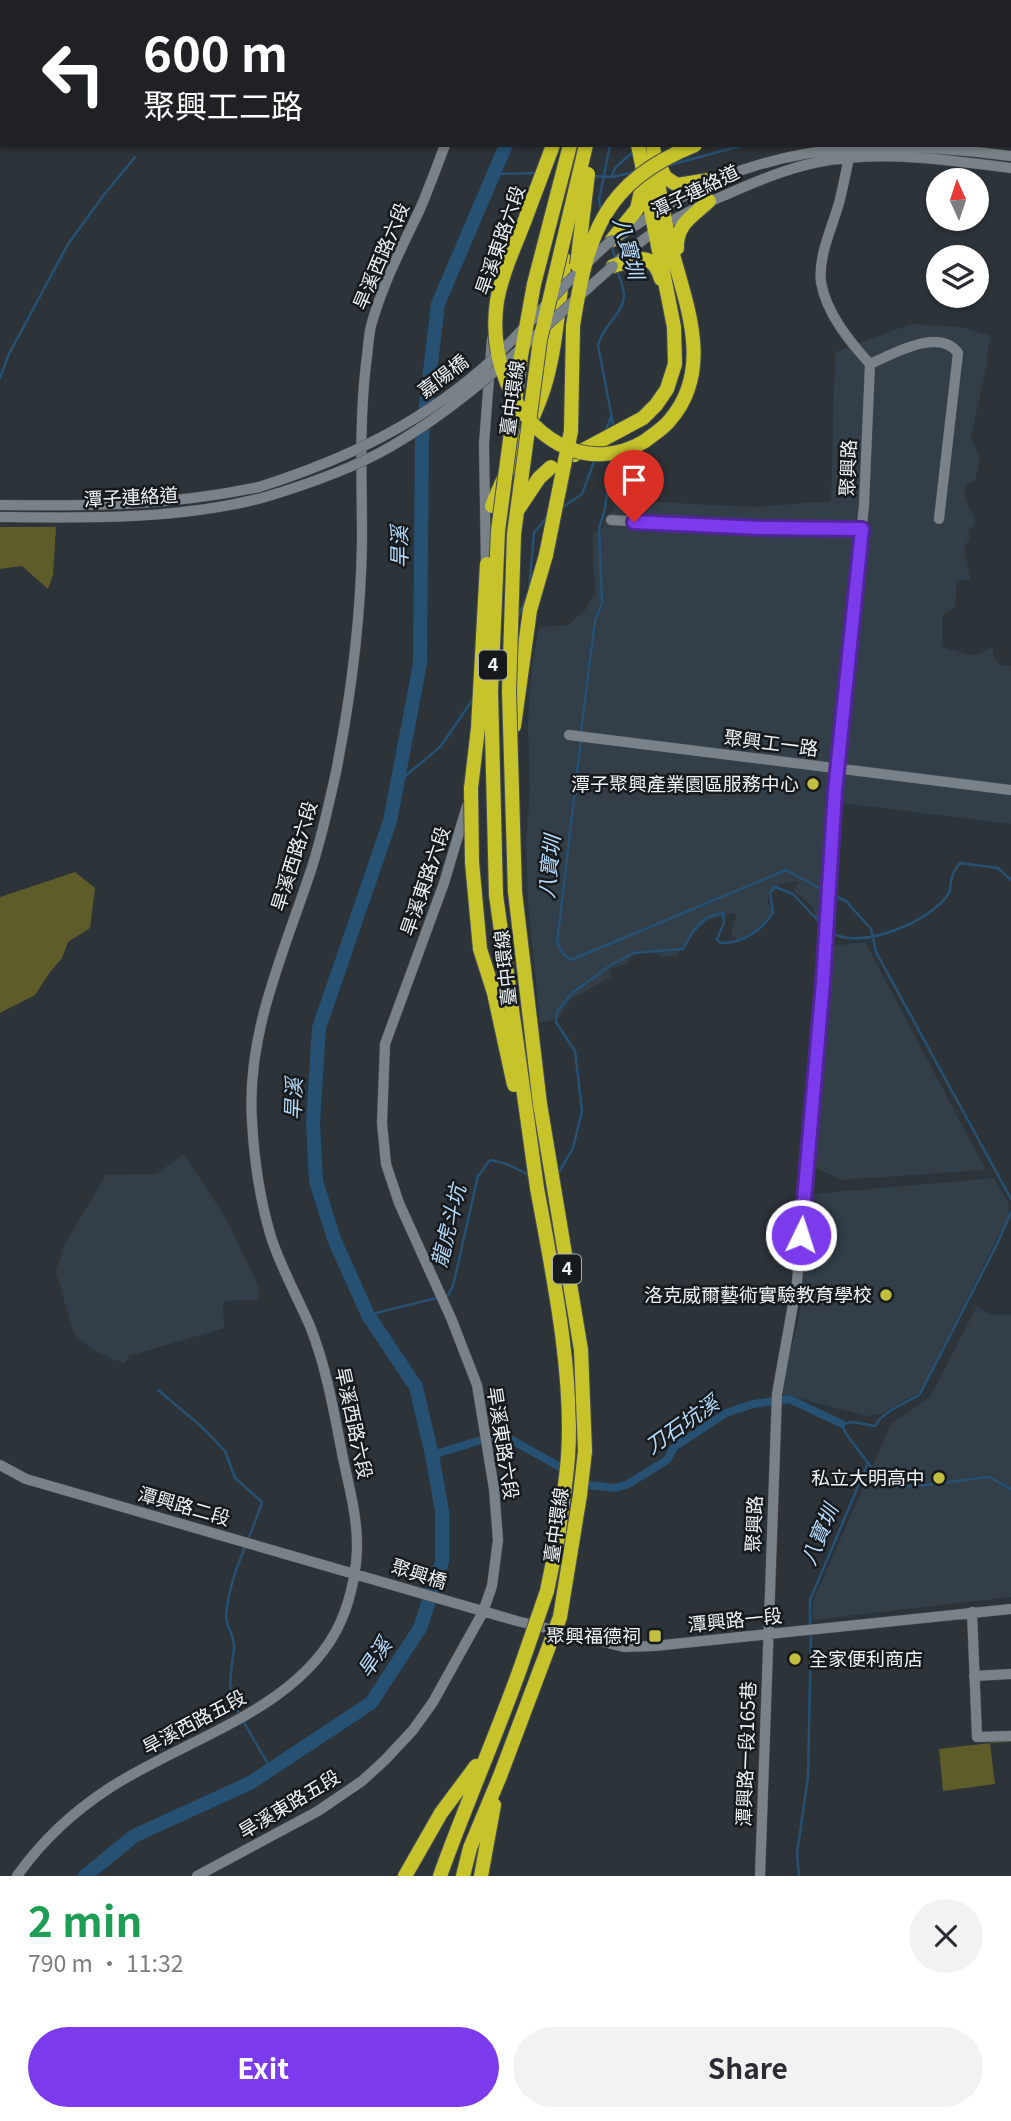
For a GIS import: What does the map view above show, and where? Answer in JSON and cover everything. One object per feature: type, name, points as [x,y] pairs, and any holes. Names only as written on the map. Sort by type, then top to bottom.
[{"type":"highway","points":[[552,147],[511,253],[498,300],[499,356],[506,379],[524,414],[539,430],[564,446],[585,453],[608,454],[625,452],[645,441],[669,422],[679,408],[692,379],[694,332],[678,267],[658,210],[648,147]]},
{"type":"highway","name":"臺中環線","points":[[490,1748],[547,1591],[555,1553],[568,1455],[563,1347],[537,1188],[496,895],[491,691],[498,531],[521,356],[534,284],[569,147]]},
{"type":"highway","points":[[537,1188],[494,993],[480,949],[474,895],[471,788],[478,728],[492,506],[506,471],[529,428],[544,387],[555,336],[568,236],[587,147]]},
{"type":"highway","name":"臺中環線","points":[[500,1776],[560,1617],[578,1508],[584,1451],[581,1350],[540,1104],[516,892],[509,691],[514,534],[540,340],[587,147]]},
{"type":"highway","points":[[511,752],[530,610],[546,555],[571,431],[573,326],[586,183],[595,147]]},
{"type":"highway","points":[[612,240],[637,209],[648,147]]},
{"type":"highway","points":[[649,147],[663,175],[672,184],[682,186],[722,178]]},
{"type":"highway","points":[[573,326],[584,263],[593,235],[606,212],[628,185],[643,173],[691,147]]},
{"type":"highway","points":[[644,174],[658,210]]},
{"type":"highway","points":[[678,267],[678,231],[683,223],[709,201]]},
{"type":"highway","points":[[484,619],[520,505],[539,478],[551,467],[635,424],[661,399],[671,379],[676,351],[666,287],[662,225]]},
{"type":"highway","points":[[613,266],[638,258],[646,259],[655,264],[666,287]]},
{"type":"highway","points":[[405,1876],[441,1813],[490,1748]]},
{"type":"highway","points":[[440,1876],[463,1811],[490,1748]]},
{"type":"highway","points":[[463,1876],[470,1848],[500,1776]]},
{"type":"highway","points":[[481,1876],[500,1776]]},
{"type":"street","name":"旱溪西路六段","points":[[358,1574],[356,1520],[325,1367],[271,1237],[266,1216],[256,1166],[251,1119],[252,1084],[267,998],[324,825],[349,692],[361,591],[361,422],[371,328],[392,266],[422,203],[444,147]]},
{"type":"street","name":"旱溪東路六段","points":[[483,1612],[492,1586],[498,1540],[494,1489],[477,1385],[451,1318],[399,1203],[386,1164],[382,1123],[385,1044],[444,883],[468,804],[477,752],[486,664],[484,444],[495,305],[513,244],[552,147]]},
{"type":"street","name":"潭子連絡道","points":[[612,240],[658,210],[722,178],[785,157],[845,147]]},
{"type":"street","points":[[851,147],[843,187],[822,261],[821,277],[829,305],[850,342],[870,364],[902,351],[937,342],[949,344],[958,353],[939,519]]},
{"type":"street","name":"潭子連絡道","points":[[926,147],[1011,156]]},
{"type":"street","name":"潭子連絡道","points":[[613,266],[662,225],[709,201],[778,173],[813,163],[903,157],[1011,168]]},
{"type":"street","name":"嘉陽橋","points":[[259,487],[338,460],[419,416],[494,357],[612,240]]},
{"type":"street","name":"嘉陽橋","points":[[262,498],[334,474],[388,448],[434,419],[486,379],[613,266]]},
{"type":"street","name":"聚興路","points":[[768,1634],[777,1394],[797,1282],[823,982],[837,770],[862,529],[870,364]]},
{"type":"street","name":"潭子連絡道","points":[[0,505],[152,504],[205,498],[259,487]]},
{"type":"street","name":"潭子連絡道","points":[[0,517],[154,515],[225,506],[262,498]]},
{"type":"street","points":[[611,520],[760,528],[862,529]]},
{"type":"street","name":"聚興工一路","points":[[569,735],[1011,790]]},
{"type":"street","name":"潭興路二段","points":[[0,1465],[26,1479],[358,1574]]},
{"type":"street","name":"聚興橋","points":[[358,1574],[467,1607]]},
{"type":"street","name":"旱溪西路五段","points":[[17,1876],[57,1828],[107,1789],[261,1706],[297,1679],[328,1644],[341,1622],[358,1574]]},
{"type":"street","name":"潭興路一段","points":[[467,1607],[624,1647],[1011,1609]]},
{"type":"street","name":"旱溪東路五段","points":[[197,1876],[318,1811],[362,1781],[385,1760],[413,1730],[433,1702],[483,1612]]},
{"type":"street","points":[[972,1612],[977,1737],[1011,1736]]},
{"type":"street","name":"潭興路一段165巷","points":[[760,1876],[768,1634]]},
{"type":"street","points":[[974,1676],[1011,1674]]},
{"type":"shaded area","points":[[911,324],[961,327],[991,336],[971,437],[980,459],[975,480],[966,486],[965,495],[974,515],[975,525],[968,530],[970,537],[964,548],[971,581],[965,579],[957,582],[955,606],[942,616],[942,647],[971,655],[980,654],[992,646],[995,659],[1002,666],[1011,666],[1011,824],[840,803],[827,923],[817,923],[813,907],[794,891],[798,881],[777,885],[769,889],[768,902],[773,913],[764,926],[738,940],[731,934],[736,915],[734,913],[709,920],[690,936],[677,956],[661,957],[652,950],[631,956],[627,964],[609,969],[611,977],[570,1000],[559,1018],[540,1023],[528,902],[526,844],[530,790],[528,723],[532,665],[539,627],[568,625],[585,610],[593,596],[596,596],[593,532],[602,529],[608,514],[613,511],[614,500],[754,507],[831,501],[835,352]]},
{"type":"shaded area","points":[[0,527],[56,527],[53,575],[48,589],[22,566],[0,569]]},
{"type":"shaded area","points":[[75,872],[95,888],[90,928],[68,942],[62,958],[35,995],[0,1013],[0,897]]},
{"type":"shaded area","points":[[865,942],[986,1170],[843,1180],[813,1167],[831,946]]},
{"type":"shaded area","points":[[184,1154],[227,1220],[258,1285],[259,1300],[223,1301],[224,1328],[129,1356],[124,1364],[90,1348],[74,1334],[56,1272],[64,1245],[106,1175],[156,1174]]},
{"type":"shaded area","name":"洛克威爾藝術實驗教育學校","points":[[994,1178],[1009,1204],[1008,1216],[920,1392],[880,1414],[867,1416],[783,1394],[788,1359],[799,1319],[809,1210],[813,1194]]},
{"type":"shaded area","name":"私立大明高中","points":[[977,1306],[992,1315],[1011,1315],[1011,1597],[812,1620],[813,1601],[891,1424],[930,1397]]},
{"type":"shaded area","points":[[1011,1736],[1011,1742],[990,1743],[990,1737]]},
{"type":"shaded area","points":[[990,1743],[995,1784],[943,1791],[939,1749]]},
{"type":"waterway","name":"旱溪","points":[[85,1876],[134,1836],[250,1783],[371,1703],[420,1628],[442,1562],[442,1511],[416,1387],[368,1315],[334,1239],[316,1181],[313,1122],[319,1028],[390,821],[420,664],[422,439],[438,304],[505,147]]},
{"type":"waterway","name":"八寶圳","points":[[601,210],[599,200],[610,147]]},
{"type":"waterway","points":[[666,166],[737,147]]},
{"type":"waterway","points":[[612,176],[615,168],[635,150]]},
{"type":"waterway","points":[[0,378],[9,354],[68,244],[135,157]]},
{"type":"waterway","points":[[594,176],[612,177],[635,172]]},
{"type":"waterway","points":[[495,174],[538,173]]},
{"type":"waterway","name":"八寶圳","points":[[612,247],[616,260]]},
{"type":"waterway","name":"八寶圳","points":[[614,429],[598,345],[623,300],[624,293],[617,270]]},
{"type":"waterway","points":[[606,430],[611,417]]},
{"type":"waterway","points":[[560,509],[582,494],[595,459]]},
{"type":"waterway","name":"八寶圳","points":[[581,732],[595,621],[602,603],[599,528],[613,459]]},
{"type":"waterway","points":[[518,617],[529,591],[534,533],[546,518]]},
{"type":"waterway","points":[[397,783],[441,746],[473,699]]},
{"type":"waterway","name":"八寶圳","points":[[581,739],[557,943],[563,954],[571,960],[786,870],[827,892]]},
{"type":"waterway","name":"龍虎斗坑","points":[[829,931],[842,937],[858,938],[894,931],[911,923],[940,904],[949,893],[953,875],[960,863],[998,868],[1011,880]]},
{"type":"waterway","name":"龍虎斗坑","points":[[558,1174],[573,1148],[582,1111],[575,1051],[556,1022],[557,1011],[572,993],[633,953],[683,949],[698,925],[715,914],[723,913],[724,923],[717,939],[720,943],[736,941],[750,935],[773,913],[770,892],[775,887],[793,894],[824,927]]},
{"type":"waterway","name":"八寶圳","points":[[833,895],[846,901],[871,929],[876,952],[1011,1199]]},
{"type":"waterway","name":"龍虎斗坑","points":[[443,1296],[448,1295],[453,1286],[478,1176],[490,1160],[507,1164],[529,1175]]},
{"type":"waterway","name":"八寶圳","points":[[810,1628],[810,1600],[868,1463],[846,1434],[842,1424],[853,1422],[875,1426],[889,1411],[920,1394],[1011,1212]]},
{"type":"waterway","name":"龍虎斗坑","points":[[368,1315],[437,1298]]},
{"type":"waterway","points":[[158,1390],[202,1427],[225,1451],[235,1478],[262,1502],[231,1586],[226,1616],[234,1643],[232,1698],[240,1715]]},
{"type":"waterway","name":"刀石坑溪","points":[[581,1480],[589,1485],[615,1488],[628,1484],[667,1460],[674,1447],[726,1413],[753,1404],[789,1399],[842,1424]]},
{"type":"waterway","name":"刀石坑溪","points":[[432,1455],[501,1434],[567,1471]]},
{"type":"waterway","name":"刀石坑溪","points":[[868,1463],[886,1487],[989,1477],[1011,1489]]},
{"type":"waterway","name":"八寶圳","points":[[799,1876],[797,1853],[808,1777],[811,1634]]},
{"type":"waterway","points":[[243,1721],[271,1769]]},
{"type":"place","name":"潭子聚興產業園區服務中心","points":[[813,784]]},
{"type":"place","name":"洛克威爾藝術實驗教育學校","points":[[886,1295]]},
{"type":"place","name":"私立大明高中","points":[[939,1478]]},
{"type":"place","name":"聚興福德祠","points":[[655,1636]]},
{"type":"place","name":"全家便利商店","points":[[795,1659]]},
{"type":"route","points":[[634,522],[760,528],[862,529],[835,791],[823,982],[801,1235]]}]
